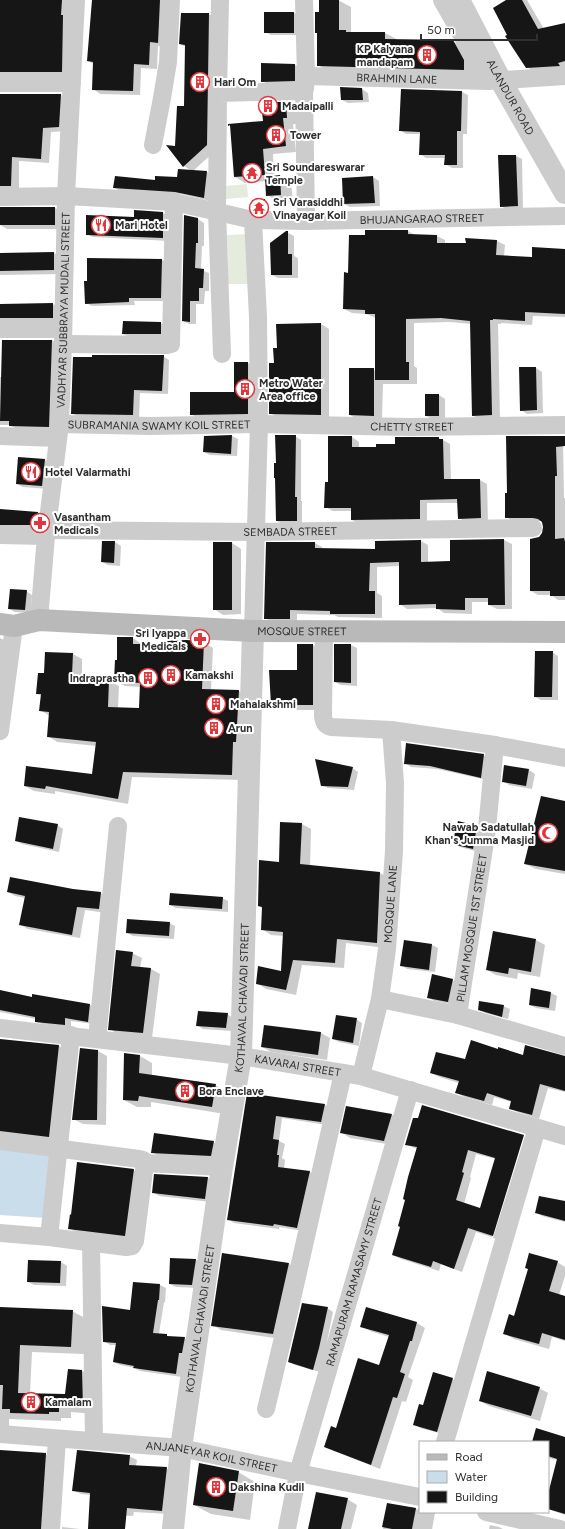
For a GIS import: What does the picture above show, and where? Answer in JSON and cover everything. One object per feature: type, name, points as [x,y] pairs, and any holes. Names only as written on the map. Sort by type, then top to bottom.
[{"type":"main road","name":"MOSQUE STREET","points":[[7,625],[39,620],[252,631],[565,632]]},
{"type":"street","name":"VADHYAR SUBBRAYA MUDALI STREET","points":[[39,620],[59,431],[66,196],[76,0]]},
{"type":"street","points":[[153,145],[168,62],[171,0]]},
{"type":"street","points":[[220,0],[217,211],[222,354]]},
{"type":"street","points":[[304,0],[306,221]]},
{"type":"street","points":[[442,0],[501,81]]},
{"type":"street","name":"ALANDUR ROAD","points":[[458,0],[501,81],[565,193]]},
{"type":"street","points":[[469,0],[501,81]]},
{"type":"street","name":"BRAHMIN LANE","points":[[218,93],[305,84],[501,81],[565,76]]},
{"type":"street","points":[[0,83],[72,83]]},
{"type":"street","name":"BHUJANGARAO STREET","points":[[0,197],[66,196],[174,202],[253,220],[306,221],[565,216]]},
{"type":"street","points":[[0,329],[63,337],[167,345],[171,344],[174,202]]},
{"type":"street","points":[[252,631],[259,424],[258,317],[253,220]]},
{"type":"street","name":"CHETTY STREET","points":[[259,424],[409,427],[565,425]]},
{"type":"street","name":"SUBRAMANIA SWAMY KOIL STREET","points":[[0,436],[151,426],[259,424]]},
{"type":"street","name":"SEMBADA STREET","points":[[0,535],[47,533],[532,528]]},
{"type":"street","points":[[0,731],[7,625]]},
{"type":"street","name":"KOTHAVAL CHAVADI STREET","points":[[173,1529],[181,1448],[222,1167],[240,1056],[252,631]]},
{"type":"street","points":[[324,632],[324,722],[326,725],[331,727],[391,730],[495,745],[565,758]]},
{"type":"street","name":"MOSQUE LANE","points":[[361,1076],[380,999],[387,949],[394,851],[395,782],[391,730]]},
{"type":"street","name":"PILLAM MOSQUE 1ST STREET","points":[[458,1015],[487,829],[495,745]]},
{"type":"street","points":[[97,1039],[118,826]]},
{"type":"street","points":[[380,999],[458,1015],[565,1046]]},
{"type":"street","name":"KAVARAI STREET","points":[[0,1028],[71,1035],[240,1056],[361,1076],[565,1136]]},
{"type":"street","points":[[49,1237],[71,1035]]},
{"type":"street","points":[[266,1409],[343,1073]]},
{"type":"street","name":"RAMAPURAM RAMASAMY STREET","points":[[287,1529],[298,1473],[410,1090]]},
{"type":"street","points":[[445,1441],[537,1128]]},
{"type":"street","points":[[0,1141],[139,1159],[143,1160],[145,1163],[222,1167]]},
{"type":"street","points":[[0,1233],[49,1237],[126,1247],[132,1246],[135,1241],[145,1163]]},
{"type":"street","points":[[91,1243],[94,1441]]},
{"type":"street","name":"ANJANEYAR KOIL STREET","points":[[0,1434],[181,1448],[419,1497]]},
{"type":"street","points":[[51,1529],[57,1439]]},
{"type":"street","points":[[423,1529],[426,1513]]},
{"type":"street","points":[[490,1513],[560,1529]]},
{"type":"shaded area","points":[[247,184],[248,197],[226,199],[225,186]]},
{"type":"shaded area","points":[[248,234],[250,284],[228,284],[227,235]]},
{"type":"water","points":[[0,1145],[52,1149],[46,1218],[0,1215]]},
{"type":"building","points":[[0,0],[62,0],[62,72],[0,72]]},
{"type":"building","points":[[92,0],[160,0],[158,43],[150,42],[149,65],[134,64],[133,91],[92,90],[93,62],[87,61]]},
{"type":"building","points":[[319,0],[339,0],[339,30],[346,30],[346,32],[385,32],[385,39],[453,40],[464,60],[464,70],[317,66],[317,33],[315,33],[315,12],[319,12]]},
{"type":"building","points":[[506,0],[522,0],[538,29],[565,23],[565,61],[558,63],[560,66],[526,68],[505,36],[507,35],[493,8]]},
{"type":"building","points":[[264,12],[294,12],[294,33],[264,33]]},
{"type":"building","points":[[181,13],[209,13],[207,145],[183,167],[166,145],[175,146],[177,106],[184,106],[185,45],[179,44]]},
{"type":"building","points":[[261,63],[295,64],[295,81],[261,82]]},
{"type":"building","points":[[340,87],[362,88],[363,100],[341,100]]},
{"type":"building","points":[[401,89],[462,91],[461,131],[457,131],[457,165],[444,165],[445,155],[419,155],[420,132],[399,131]]},
{"type":"building","points":[[0,94],[61,94],[59,127],[43,128],[41,159],[12,157],[11,186],[0,186]]},
{"type":"building","points":[[261,102],[286,102],[287,118],[283,118],[286,146],[263,149],[265,175],[234,177],[230,125],[228,126],[228,124],[263,121]]},
{"type":"building","points":[[498,155],[516,155],[518,206],[500,207]]},
{"type":"building","points":[[178,169],[207,171],[204,198],[175,192],[113,188],[115,176],[155,180],[155,176],[177,177]]},
{"type":"building","points":[[280,175],[281,195],[266,196],[265,177]]},
{"type":"building","points":[[373,176],[375,203],[343,204],[342,178]]},
{"type":"building","points":[[265,199],[266,210],[253,209],[252,200]]},
{"type":"building","points":[[0,207],[55,207],[55,225],[0,225]]},
{"type":"building","points":[[134,210],[163,212],[163,238],[86,235],[86,215],[134,217]]},
{"type":"building","points":[[184,215],[198,218],[198,243],[196,243],[195,268],[204,269],[203,288],[199,288],[199,301],[190,301],[190,322],[182,321]]},
{"type":"building","points":[[365,230],[408,230],[408,234],[437,235],[437,243],[466,243],[465,238],[497,240],[496,255],[532,257],[532,247],[565,249],[565,314],[525,312],[525,321],[490,320],[492,415],[472,416],[470,321],[441,318],[406,319],[406,362],[409,362],[409,380],[375,380],[375,314],[365,314],[365,310],[343,309],[344,272],[348,273],[349,235],[365,235]]},
{"type":"building","points":[[288,231],[288,254],[292,254],[292,275],[271,275],[270,243]]},
{"type":"building","points":[[54,252],[54,270],[0,271],[0,253]]},
{"type":"building","points":[[87,258],[162,259],[161,298],[129,298],[129,302],[85,304],[84,281],[87,281]]},
{"type":"building","points":[[53,303],[53,318],[0,318],[0,304]]},
{"type":"building","points":[[123,321],[161,322],[161,334],[122,334]]},
{"type":"building","points":[[321,323],[321,415],[269,414],[269,363],[274,363],[273,348],[277,348],[276,324]]},
{"type":"building","points":[[2,340],[52,340],[49,427],[9,426],[9,421],[0,421]]},
{"type":"building","points":[[92,355],[164,355],[162,391],[134,390],[133,415],[71,414],[73,357],[92,357]]},
{"type":"building","points":[[234,362],[248,362],[248,414],[190,415],[190,392],[234,392]]},
{"type":"building","points":[[519,367],[536,367],[537,410],[520,411]]},
{"type":"building","points":[[349,368],[374,368],[374,416],[349,415]]},
{"type":"building","points":[[425,394],[439,394],[439,416],[425,416]]},
{"type":"building","points":[[232,435],[231,454],[203,452],[204,436]]},
{"type":"building","points":[[275,435],[296,435],[295,497],[297,497],[297,521],[276,521],[274,478],[274,463],[276,463]]},
{"type":"building","points":[[328,436],[352,436],[352,447],[376,447],[376,444],[395,444],[395,437],[439,437],[439,439],[443,439],[444,479],[480,479],[481,518],[458,519],[457,499],[420,500],[420,519],[351,520],[351,508],[324,508],[325,482],[328,482]]},
{"type":"building","points":[[506,436],[565,436],[565,446],[556,447],[557,476],[555,476],[555,539],[564,538],[565,542],[565,596],[550,596],[550,591],[530,591],[530,539],[539,537],[542,533],[543,527],[542,522],[538,519],[505,518],[505,493],[507,493]]},
{"type":"building","name":"Hotel Valarmathi","points":[[18,457],[45,459],[42,486],[16,484]]},
{"type":"building","points":[[0,509],[38,512],[37,525],[0,525]]},
{"type":"building","points":[[504,539],[505,605],[488,605],[488,598],[465,598],[465,610],[436,609],[436,604],[399,605],[399,562],[370,563],[369,591],[375,591],[375,614],[330,614],[330,611],[290,610],[290,619],[264,619],[266,542],[315,542],[315,548],[375,549],[375,541],[421,540],[421,562],[450,561],[450,540]]},
{"type":"building","points":[[102,541],[115,541],[114,563],[101,562]]},
{"type":"building","points":[[213,542],[232,542],[232,610],[213,610]]},
{"type":"building","points":[[10,589],[27,590],[25,610],[8,609]]},
{"type":"building","points":[[117,637],[133,637],[133,644],[164,644],[164,641],[186,640],[204,641],[202,689],[239,690],[236,742],[233,742],[232,775],[123,772],[118,799],[46,786],[45,789],[24,786],[26,766],[92,774],[96,742],[47,737],[49,712],[39,711],[41,694],[36,694],[38,673],[44,673],[45,652],[73,653],[72,675],[79,675],[79,678],[109,680],[108,707],[139,708],[140,683],[114,681],[115,660],[117,660]]},
{"type":"building","points":[[297,644],[313,644],[313,705],[271,705],[269,670],[297,670]]},
{"type":"building","points":[[334,644],[351,644],[351,683],[334,682]]},
{"type":"building","points":[[535,651],[553,651],[552,697],[534,697]]},
{"type":"building","points":[[406,743],[484,754],[481,778],[430,766],[404,764]]},
{"type":"building","points":[[315,759],[353,767],[348,787],[321,786]]},
{"type":"building","points":[[504,765],[529,769],[526,786],[502,782]]},
{"type":"building","name":"Nawab Sadatullah Khan's Jumma Masjid","points":[[541,796],[565,801],[565,871],[524,864]]},
{"type":"building","points":[[19,817],[58,824],[53,849],[15,841]]},
{"type":"building","points":[[458,821],[477,826],[473,849],[452,844]]},
{"type":"building","points":[[280,822],[302,823],[300,864],[380,872],[377,943],[337,939],[335,963],[293,960],[286,990],[256,984],[258,966],[281,971],[283,932],[261,930],[262,907],[258,906],[259,860],[279,862]]},
{"type":"building","points":[[10,877],[73,889],[101,892],[99,909],[77,907],[72,935],[19,925],[25,896],[7,892]]},
{"type":"building","points":[[170,893],[223,897],[222,909],[169,905]]},
{"type":"building","points":[[127,919],[170,922],[169,936],[126,933]]},
{"type":"building","points":[[493,931],[536,939],[531,972],[509,968],[508,974],[486,970]]},
{"type":"building","points":[[404,940],[432,944],[429,970],[400,966]]},
{"type":"building","points":[[116,950],[133,952],[131,966],[151,968],[143,1033],[108,1030]]},
{"type":"building","points":[[432,974],[453,979],[448,1002],[427,998]]},
{"type":"building","points":[[531,988],[551,992],[549,1008],[529,1005]]},
{"type":"building","points":[[0,990],[32,997],[32,994],[90,1004],[88,1022],[65,1018],[65,1025],[35,1022],[35,1017],[0,1010]]},
{"type":"building","points":[[479,1001],[504,1005],[502,1017],[478,1010]]},
{"type":"building","points":[[198,1011],[228,1013],[226,1028],[196,1026]]},
{"type":"building","points":[[336,1015],[357,1018],[353,1043],[332,1039]]},
{"type":"building","points":[[264,1025],[321,1032],[318,1055],[261,1047]]},
{"type":"building","points":[[0,1039],[59,1045],[49,1137],[0,1131]]},
{"type":"building","points":[[471,1040],[523,1055],[525,1045],[565,1056],[565,1091],[540,1084],[532,1115],[509,1109],[511,1101],[487,1093],[484,1101],[455,1093],[459,1081],[430,1073],[436,1052],[465,1059]]},
{"type":"building","points":[[80,1048],[98,1050],[97,1120],[72,1120]]},
{"type":"building","points":[[124,1053],[140,1055],[139,1073],[216,1084],[212,1107],[139,1096],[138,1101],[123,1100]]},
{"type":"building","points":[[247,1093],[325,1104],[321,1122],[276,1116],[273,1139],[279,1140],[277,1155],[279,1155],[278,1167],[310,1171],[297,1228],[274,1224],[273,1226],[227,1220]]},
{"type":"building","points":[[422,1105],[524,1135],[493,1236],[468,1228],[454,1269],[433,1261],[431,1267],[392,1255],[400,1227],[398,1226],[405,1200],[403,1199],[408,1177],[417,1147],[405,1145],[413,1118],[418,1118]],"holes":[[[468,1150],[495,1158],[480,1208],[456,1200],[464,1173],[462,1172]]]},
{"type":"building","points":[[346,1106],[392,1114],[384,1141],[340,1133]]},
{"type":"building","points":[[154,1133],[214,1141],[211,1156],[151,1153]]},
{"type":"building","points":[[77,1162],[134,1169],[125,1236],[68,1229]]},
{"type":"building","points":[[154,1174],[208,1177],[205,1199],[152,1193]]},
{"type":"building","points":[[539,1196],[565,1201],[565,1221],[535,1213]]},
{"type":"building","points":[[222,1253],[289,1263],[273,1334],[211,1326]]},
{"type":"building","points":[[529,1253],[558,1261],[549,1291],[565,1296],[565,1340],[542,1333],[539,1344],[503,1334],[509,1314],[514,1316],[528,1269],[525,1268]]},
{"type":"building","points":[[170,1258],[196,1259],[192,1285],[169,1284]]},
{"type":"building","points":[[28,1260],[61,1261],[60,1283],[27,1282]]},
{"type":"building","points":[[133,1282],[160,1284],[159,1300],[153,1333],[167,1334],[167,1336],[185,1337],[182,1353],[179,1353],[176,1374],[133,1368],[134,1366],[113,1362],[116,1343],[103,1342],[102,1306],[130,1310]]},
{"type":"building","points":[[302,1303],[328,1307],[313,1370],[288,1362]]},
{"type":"building","points":[[0,1307],[73,1310],[71,1347],[20,1345],[18,1393],[65,1394],[68,1369],[82,1370],[83,1408],[59,1406],[59,1412],[49,1412],[49,1414],[10,1413],[10,1409],[2,1409],[3,1385],[0,1385]]},
{"type":"building","points":[[366,1307],[417,1322],[412,1341],[410,1341],[400,1372],[405,1374],[397,1398],[393,1397],[371,1465],[324,1447],[331,1426],[336,1428],[358,1358],[379,1365],[389,1335],[360,1327]]},
{"type":"building","points":[[487,1371],[540,1387],[531,1416],[479,1401]]},
{"type":"building","points":[[433,1372],[453,1378],[437,1432],[413,1425],[419,1404],[423,1405]]},
{"type":"building","points":[[536,1428],[565,1437],[565,1514],[549,1509],[549,1490],[557,1459],[549,1456],[549,1441],[532,1441]]},
{"type":"building","points":[[0,1450],[46,1453],[41,1529],[0,1529]]},
{"type":"building","points":[[77,1450],[130,1455],[129,1465],[167,1467],[162,1511],[127,1508],[125,1529],[88,1529],[90,1493],[72,1491]]},
{"type":"building","name":"Dakshina Kudil","points":[[199,1463],[239,1471],[233,1511],[193,1505]]},
{"type":"building","points":[[316,1492],[348,1498],[341,1529],[308,1529]]},
{"type":"building","points":[[387,1503],[416,1508],[412,1529],[392,1529],[382,1527]]},
{"type":"place","name":"KP Kalyana mandapam","points":[[427,55]]},
{"type":"place","name":"Hari Om","points":[[200,82]]},
{"type":"place","name":"Madaipalli","points":[[268,106]]},
{"type":"place","name":"Tower","points":[[276,135]]},
{"type":"place","name":"Sri Soundareswarar Temple","points":[[252,173]]},
{"type":"place","name":"Sri Varasiddhi Vinayagar Koil","points":[[259,208]]},
{"type":"place","name":"Mari Hotel","points":[[101,225]]},
{"type":"place","name":"Metro Water Area office","points":[[245,389]]},
{"type":"place","name":"Hotel Valarmathi","points":[[31,472]]},
{"type":"place","name":"Vasantham Medicals","points":[[40,523]]},
{"type":"place","name":"Sri Iyappa Medicals","points":[[200,639]]},
{"type":"place","name":"Kamakshi","points":[[171,675]]},
{"type":"place","name":"Indraprastha","points":[[148,678]]},
{"type":"place","name":"Mahalakshmi","points":[[216,704]]},
{"type":"place","name":"Arun","points":[[214,728]]},
{"type":"place","name":"Nawab Sadatullah Khan's Jumma Masjid","points":[[548,833]]},
{"type":"place","name":"Bora Enclave","points":[[185,1091]]},
{"type":"place","name":"Kamalam","points":[[31,1402]]},
{"type":"place","name":"Dakshina Kudil","points":[[216,1487]]}]
